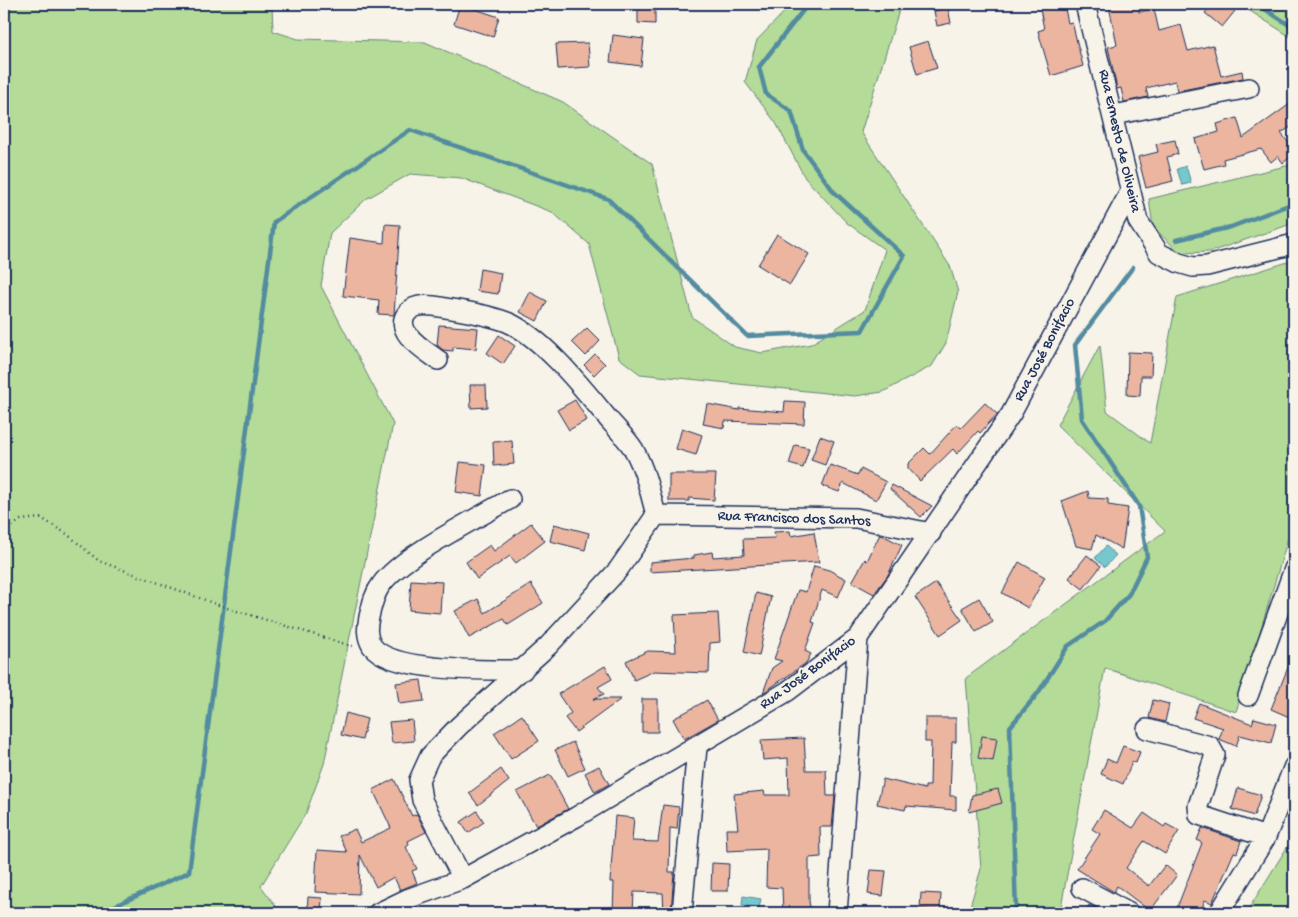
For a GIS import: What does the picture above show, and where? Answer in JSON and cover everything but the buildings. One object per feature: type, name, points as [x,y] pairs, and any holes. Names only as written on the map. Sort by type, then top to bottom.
[{"type":"street","name":"Rua Ernesto de Oliveira","points":[[1085,4],[1114,115],[1138,221],[1149,241],[1159,253],[1179,263],[1207,266],[1294,244]]},
{"type":"street","points":[[1114,115],[1249,88]]},
{"type":"street","name":"Rua José Bonifacio","points":[[378,913],[407,899],[463,879],[697,747],[788,691],[858,638],[1011,414],[1130,192]]},
{"type":"street","points":[[438,360],[415,342],[404,330],[403,319],[409,311],[418,306],[481,314],[508,322],[541,345],[586,392],[633,448],[645,473],[656,514],[618,570],[523,670],[458,726],[430,756],[419,780],[422,800],[463,879]]},
{"type":"street","points":[[510,499],[408,560],[381,584],[372,601],[367,631],[372,646],[384,656],[416,664],[459,670],[523,670]]},
{"type":"street","name":"Rua Francisco dos Santos","points":[[656,514],[856,518],[931,533]]},
{"type":"street","points":[[1248,696],[1294,569]]},
{"type":"street","points":[[837,913],[858,638]]},
{"type":"street","points":[[1147,728],[1207,744],[1213,749],[1215,755],[1198,806],[1199,815],[1266,837]]},
{"type":"street","points":[[682,913],[697,747]]},
{"type":"street","points":[[1219,913],[1266,837],[1294,766]]},
{"type":"street","points":[[1082,888],[1129,913]]},
{"type":"path","points":[[4,532],[21,520],[42,518],[68,534],[99,561],[224,608],[356,647]]},
{"type":"green space","points":[[4,4],[272,4],[273,31],[298,39],[425,42],[563,102],[652,164],[692,317],[735,347],[762,353],[811,344],[865,310],[885,250],[847,223],[805,178],[776,123],[745,82],[757,40],[792,4],[901,4],[861,132],[950,266],[958,292],[946,343],[932,366],[883,392],[855,396],[640,374],[619,358],[589,244],[552,212],[461,178],[410,174],[366,199],[330,233],[321,286],[393,424],[324,764],[306,813],[261,886],[281,913],[4,913]]},
{"type":"green space","points":[[1239,4],[1294,4],[1294,39]]},
{"type":"green space","points":[[1294,164],[1294,223],[1210,252],[1180,253],[1153,227],[1149,199]]},
{"type":"green space","points":[[1294,260],[1294,526],[1292,525],[1236,712],[1105,668],[1060,913],[968,913],[981,869],[966,678],[1165,531],[1057,425],[1100,345],[1107,411],[1150,443],[1177,297]]},
{"type":"green space","points":[[1294,836],[1294,913],[1247,913],[1253,902]]},
{"type":"water","points":[[1186,166],[1191,183],[1182,185],[1177,169]]},
{"type":"water","points":[[1106,546],[1116,555],[1105,567],[1095,558]]},
{"type":"water","points":[[743,896],[761,899],[759,908],[742,905]]},
{"type":"waterway","points":[[99,913],[189,872],[274,222],[410,130],[608,199],[747,336],[862,331],[904,256],[834,192],[803,150],[791,111],[766,94],[759,67],[808,4]]},
{"type":"waterway","points":[[1257,4],[1294,28]]},
{"type":"waterway","points":[[1176,240],[1231,227],[1294,203]]},
{"type":"waterway","points":[[1016,913],[1010,727],[1038,693],[1068,646],[1105,621],[1129,594],[1147,557],[1139,506],[1082,419],[1075,345],[1133,267]]}]
